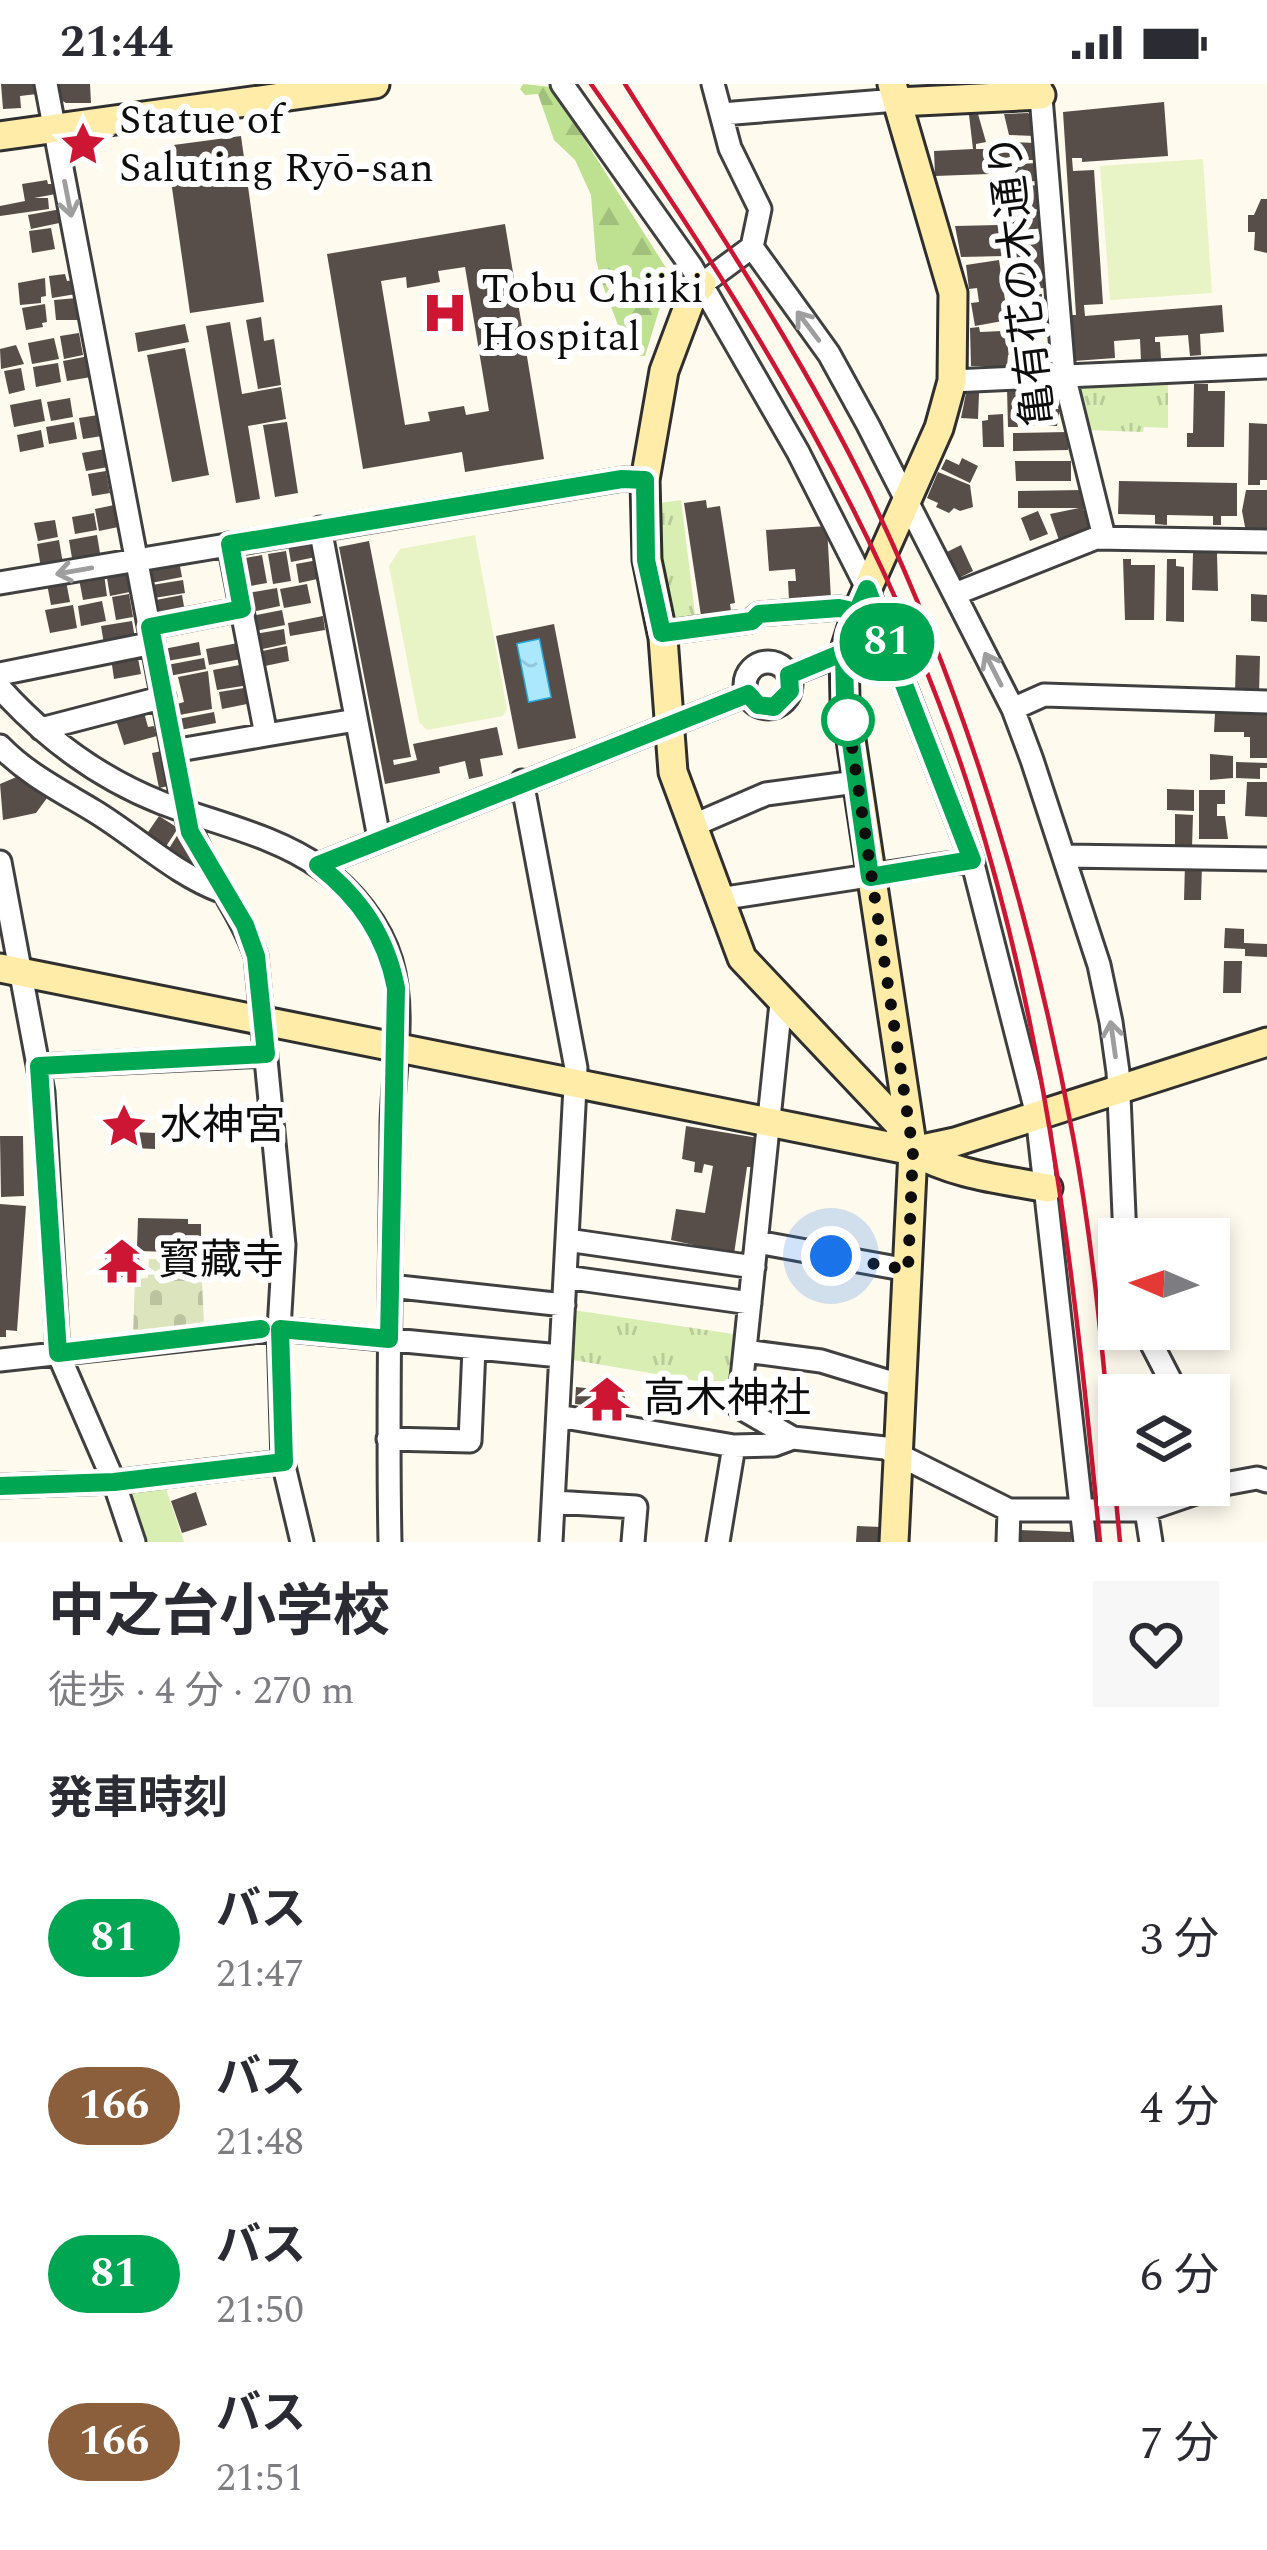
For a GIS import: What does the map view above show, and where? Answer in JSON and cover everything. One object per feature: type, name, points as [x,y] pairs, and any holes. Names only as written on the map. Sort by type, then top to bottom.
[{"type":"street","points":[[46,84],[184,810],[190,832],[245,925],[256,956],[284,1245],[280,1329],[284,1462],[302,1542]]},
{"type":"street","points":[[0,136],[229,94],[375,84]]},
{"type":"street","points":[[562,84],[702,284],[798,452],[972,860],[1037,1115],[1085,1542]]},
{"type":"street","points":[[713,84],[730,148],[760,209],[752,247],[702,284],[664,370],[645,480],[646,560],[662,633],[673,772],[742,958],[898,1124],[913,1151],[938,1166],[1048,1188]]},
{"type":"street","points":[[722,114],[896,95],[1041,90]]},
{"type":"street","name":"亀有花の木通り","points":[[1041,90],[1064,375],[1103,537]]},
{"type":"street","points":[[894,1542],[913,1151],[856,782],[844,652],[862,600],[939,428],[952,381],[953,293],[896,95]]},
{"type":"street","points":[[752,247],[829,354],[1013,709],[1100,964],[1112,1022],[1124,1218]]},
{"type":"street","points":[[952,381],[1267,367]]},
{"type":"street","points":[[0,583],[622,479],[645,480]]},
{"type":"street","points":[[320,528],[379,838]]},
{"type":"street","points":[[956,594],[1103,537],[1267,541]]},
{"type":"street","points":[[230,544],[266,736]]},
{"type":"street","points":[[662,633],[752,621],[759,614],[839,608],[862,600]]},
{"type":"street","points":[[0,674],[242,609]]},
{"type":"street","points":[[789,675],[844,652]]},
{"type":"street","points":[[773,662],[789,675],[790,691],[774,707],[758,705],[748,694],[746,680],[759,663],[773,662]]},
{"type":"street","points":[[0,688],[40,729],[119,783],[318,865],[364,908],[391,960],[398,1006],[389,1339],[390,1542]]},
{"type":"street","points":[[318,865],[748,694]]},
{"type":"street","points":[[1013,709],[1044,695],[1267,702]]},
{"type":"street","points":[[40,729],[164,697]]},
{"type":"street","points":[[173,751],[356,720]]},
{"type":"street","points":[[3,756],[191,877],[223,892]]},
{"type":"street","points":[[522,781],[576,1068],[551,1542]]},
{"type":"street","points":[[692,826],[766,794],[856,782]]},
{"type":"street","points":[[1065,856],[1267,859]]},
{"type":"street","points":[[719,899],[972,860]]},
{"type":"street","points":[[0,862],[11,970],[39,1066],[58,1353],[114,1482],[134,1542]]},
{"type":"street","points":[[11,970],[913,1151],[935,1148],[1267,1042]]},
{"type":"street","points":[[781,1003],[739,1406],[793,1438],[885,1448],[1009,1510],[1082,1513],[1159,1506]]},
{"type":"street","points":[[39,1066],[266,1054]]},
{"type":"street","points":[[567,1240],[754,1268]]},
{"type":"street","points":[[757,1242],[908,1270]]},
{"type":"street","points":[[566,1277],[750,1303]]},
{"type":"street","points":[[390,1286],[564,1305]]},
{"type":"street","points":[[0,1360],[280,1329],[560,1356]]},
{"type":"street","points":[[388,1439],[470,1441],[473,1348]]},
{"type":"street","points":[[746,1351],[821,1361],[903,1386]]},
{"type":"street","points":[[558,1416],[734,1447],[774,1445],[793,1438]]},
{"type":"street","points":[[718,1542],[734,1447]]},
{"type":"street","points":[[0,1486],[114,1482],[284,1462]]},
{"type":"street","points":[[1230,1483],[1267,1481]]},
{"type":"street","points":[[554,1502],[636,1507],[633,1542]]},
{"type":"street","points":[[1008,1542],[1009,1510]]},
{"type":"street","points":[[1147,1510],[1151,1542]]},
{"type":"green space","points":[[523,84],[551,87],[670,274],[645,356],[634,356],[623,338],[603,286],[591,195],[575,160],[554,140],[538,94],[525,95],[520,89]]},
{"type":"green space","points":[[1203,159],[1212,293],[1110,300],[1100,166]]},
{"type":"green space","points":[[1168,381],[1168,428],[1087,430],[1076,387],[1081,382]]},
{"type":"green space","points":[[681,500],[696,622],[669,626],[653,504]]},
{"type":"green space","points":[[475,535],[507,709],[503,716],[427,730],[419,722],[389,566],[400,549]]},
{"type":"green space","points":[[149,1259],[201,1260],[204,1325],[133,1335],[135,1279],[148,1278]]},
{"type":"green space","points":[[573,1310],[740,1335],[733,1387],[567,1359]]},
{"type":"green space","points":[[165,1486],[184,1542],[143,1542],[127,1499],[131,1489]]},
{"type":"water","points":[[540,638],[552,698],[528,703],[516,643]]},
{"type":"building","points":[[1,84],[36,84],[37,94],[20,96],[21,108],[3,109]]},
{"type":"building","points":[[59,84],[90,84],[91,103],[66,103],[61,100]]},
{"type":"building","points":[[1164,102],[1168,156],[1082,162],[1082,158],[1072,158],[1073,171],[1094,170],[1103,304],[1084,305],[1085,316],[1222,305],[1224,332],[1200,334],[1201,355],[1190,356],[1188,335],[1155,337],[1161,359],[1141,361],[1140,339],[1114,341],[1115,358],[1074,361],[1071,315],[1076,315],[1063,112]]},
{"type":"building","points":[[1028,113],[1034,120],[1035,136],[1009,135],[1004,114]]},
{"type":"building","points":[[978,114],[986,142],[976,144],[976,149],[988,149],[989,174],[935,176],[934,151],[973,149],[969,115]]},
{"type":"building","points":[[241,136],[264,302],[190,313],[166,146]]},
{"type":"building","points":[[1009,140],[1010,161],[992,162],[991,141]]},
{"type":"building","points":[[1013,142],[1036,143],[1036,160],[1013,160]]},
{"type":"building","points":[[1039,163],[1039,181],[1014,182],[1016,164]]},
{"type":"building","points":[[47,180],[54,184],[56,194],[34,198],[48,198],[49,209],[0,216],[0,206],[25,201],[22,184]]},
{"type":"building","points":[[1039,185],[1041,209],[1002,211],[1000,188]]},
{"type":"building","points":[[1261,199],[1267,199],[1267,253],[1254,250],[1255,232],[1248,232],[1248,215],[1254,215]]},
{"type":"building","points":[[61,209],[64,222],[31,229],[28,215]]},
{"type":"building","points":[[1041,211],[1043,228],[1005,233],[1004,216]]},
{"type":"building","points":[[505,224],[544,459],[465,472],[462,452],[363,469],[327,254]],"holes":[[[465,267],[489,411],[466,415],[464,406],[428,412],[430,421],[405,425],[381,281],[406,277],[407,288],[440,282],[438,271]]]},
{"type":"building","points":[[999,225],[1005,256],[961,257],[955,226]]},
{"type":"building","points":[[51,228],[55,249],[32,253],[29,231]]},
{"type":"building","points":[[1042,238],[1045,288],[1021,289],[1020,279],[1012,279],[1010,240]]},
{"type":"building","points":[[999,260],[1008,320],[975,326],[971,303],[979,302],[977,288],[969,289],[966,265]]},
{"type":"building","points":[[65,274],[67,281],[74,280],[76,294],[52,298],[49,276]]},
{"type":"building","points":[[45,278],[46,296],[41,303],[20,305],[18,283]]},
{"type":"building","points":[[1042,294],[1042,314],[1017,314],[1017,295]]},
{"type":"building","points":[[77,298],[80,320],[56,320],[54,300]]},
{"type":"building","points":[[45,304],[47,322],[26,330],[22,308]]},
{"type":"building","points":[[261,317],[264,341],[274,339],[281,385],[258,389],[246,320]]},
{"type":"building","points":[[230,322],[242,394],[281,387],[286,419],[248,426],[260,499],[236,503],[206,326]]},
{"type":"building","points":[[185,324],[189,342],[138,352],[135,333]]},
{"type":"building","points":[[979,327],[980,332],[1007,328],[1006,340],[1016,340],[1016,355],[1008,355],[1007,366],[971,366],[970,328]]},
{"type":"building","points":[[79,333],[83,355],[64,359],[60,336]]},
{"type":"building","points":[[54,338],[59,359],[32,364],[28,343]]},
{"type":"building","points":[[16,345],[24,364],[1,369],[0,349]]},
{"type":"building","points":[[185,348],[209,475],[172,482],[147,355]]},
{"type":"building","points":[[89,356],[91,377],[67,381],[63,361]]},
{"type":"building","points":[[58,363],[61,382],[36,387],[33,367]]},
{"type":"building","points":[[21,368],[25,390],[9,394],[4,371]]},
{"type":"building","points":[[1194,384],[1208,384],[1208,391],[1225,391],[1224,447],[1187,447],[1187,433],[1193,433]]},
{"type":"building","points":[[1035,388],[1049,388],[1049,396],[1054,396],[1055,409],[1060,409],[1057,426],[1031,426],[1030,414],[1036,414]]},
{"type":"building","points":[[1007,389],[1024,389],[1028,422],[1017,422],[1018,427],[1008,427]]},
{"type":"building","points":[[966,393],[979,393],[978,419],[961,418]]},
{"type":"building","points":[[70,398],[73,417],[51,421],[47,402]]},
{"type":"building","points":[[41,399],[45,421],[14,427],[10,405]]},
{"type":"building","points":[[1003,414],[1004,447],[983,447],[982,421],[988,415]]},
{"type":"building","points":[[98,415],[102,436],[83,439],[79,418]]},
{"type":"building","points":[[74,422],[77,439],[49,444],[46,427]]},
{"type":"building","points":[[287,422],[298,493],[275,497],[263,425]]},
{"type":"building","points":[[1249,423],[1267,424],[1267,480],[1260,480],[1260,485],[1248,485]]},
{"type":"building","points":[[41,430],[44,447],[20,452],[17,435]]},
{"type":"building","points":[[1068,432],[1068,450],[1013,451],[1013,433]]},
{"type":"building","points":[[105,449],[108,467],[86,471],[82,453]]},
{"type":"building","points":[[962,458],[978,466],[970,483],[941,469],[946,459],[959,465]]},
{"type":"building","points":[[1015,461],[1071,461],[1071,481],[1016,481]]},
{"type":"building","points":[[106,471],[110,493],[92,496],[88,474]]},
{"type":"building","points":[[938,472],[970,485],[973,507],[954,508],[949,513],[927,498]]},
{"type":"building","points":[[1119,481],[1237,483],[1237,516],[1221,516],[1221,525],[1213,525],[1213,516],[1167,515],[1167,525],[1155,524],[1155,515],[1118,514]]},
{"type":"building","points":[[1083,490],[1083,509],[1091,525],[1087,533],[1060,543],[1050,514],[1079,508],[1018,508],[1018,491]]},
{"type":"building","points":[[1246,490],[1267,490],[1267,533],[1246,532],[1242,511]]},
{"type":"building","points":[[706,500],[707,508],[720,506],[735,603],[730,604],[731,611],[701,616],[684,503]]},
{"type":"building","points":[[119,504],[123,526],[99,531],[95,509]]},
{"type":"building","points":[[1038,511],[1048,534],[1030,541],[1021,518]]},
{"type":"building","points":[[94,513],[97,530],[75,534],[72,517]]},
{"type":"building","points":[[55,520],[58,537],[38,541],[34,523]]},
{"type":"building","points":[[827,526],[831,599],[789,600],[788,581],[796,581],[795,569],[769,571],[766,530]]},
{"type":"building","points":[[97,535],[101,559],[73,564],[69,540]]},
{"type":"building","points":[[59,540],[63,564],[41,568],[37,544]]},
{"type":"building","points":[[312,541],[316,557],[291,562],[288,545]]},
{"type":"building","points":[[369,541],[411,757],[393,760],[394,765],[417,760],[413,744],[497,727],[503,755],[480,759],[483,776],[469,779],[465,761],[439,767],[440,773],[385,784],[339,547]]},
{"type":"building","points":[[961,545],[973,571],[957,579],[945,553]]},
{"type":"building","points":[[286,551],[291,581],[273,584],[268,554]]},
{"type":"building","points":[[1193,553],[1217,553],[1218,591],[1192,590]]},
{"type":"building","points":[[262,555],[267,583],[245,587],[240,559]]},
{"type":"building","points":[[1123,559],[1131,559],[1131,565],[1155,565],[1154,620],[1125,620]]},
{"type":"building","points":[[1167,559],[1176,559],[1176,566],[1184,567],[1184,622],[1166,621]]},
{"type":"building","points":[[318,560],[322,578],[299,583],[296,564]]},
{"type":"building","points":[[179,561],[182,577],[151,583],[148,567]]},
{"type":"building","points":[[125,569],[130,592],[110,596],[106,572]]},
{"type":"building","points":[[104,574],[107,596],[83,600],[79,579]]},
{"type":"building","points":[[183,580],[185,593],[154,598],[152,585]]},
{"type":"building","points":[[66,581],[70,602],[51,605],[47,584]]},
{"type":"building","points":[[307,584],[311,603],[284,608],[280,589]]},
{"type":"building","points":[[277,588],[280,606],[252,612],[248,593]]},
{"type":"building","points":[[129,594],[133,617],[116,620],[112,597]]},
{"type":"building","points":[[1251,594],[1267,595],[1267,622],[1251,621]]},
{"type":"building","points":[[182,595],[185,612],[159,617],[156,600]]},
{"type":"building","points":[[102,601],[106,621],[81,626],[78,606]]},
{"type":"building","points":[[73,605],[77,628],[50,633],[45,610]]},
{"type":"building","points":[[282,610],[285,625],[255,631],[252,616]]},
{"type":"building","points":[[323,616],[325,630],[290,636],[288,623]]},
{"type":"building","points":[[132,621],[135,638],[104,644],[101,626]]},
{"type":"building","points":[[554,624],[576,738],[518,749],[496,636]],"holes":[[[540,638],[552,698],[528,703],[516,643]]]},
{"type":"building","points":[[284,629],[286,644],[258,650],[255,634]]},
{"type":"building","points":[[199,642],[201,655],[167,661],[164,649]]},
{"type":"building","points":[[238,643],[241,659],[209,665],[206,649]]},
{"type":"building","points":[[287,646],[289,661],[260,667],[257,652]]},
{"type":"building","points":[[137,653],[141,674],[114,679],[111,658]]},
{"type":"building","points":[[1236,655],[1260,656],[1259,694],[1235,693]]},
{"type":"building","points":[[204,658],[206,669],[169,676],[167,665]]},
{"type":"building","points":[[245,664],[249,685],[217,690],[213,670]]},
{"type":"building","points":[[208,671],[212,709],[179,715],[177,704],[184,702],[178,677]]},
{"type":"building","points":[[244,688],[247,704],[222,709],[219,692]]},
{"type":"building","points":[[1227,708],[1267,712],[1267,758],[1250,758],[1250,737],[1244,737],[1244,732],[1214,732],[1215,712],[1227,712]]},
{"type":"building","points":[[143,709],[148,727],[154,726],[157,736],[124,745],[115,717]]},
{"type":"building","points":[[214,712],[216,723],[180,730],[178,719]]},
{"type":"building","points":[[167,750],[174,785],[159,788],[152,753]]},
{"type":"building","points":[[1210,754],[1233,756],[1233,778],[1210,780]]},
{"type":"building","points":[[1236,762],[1267,763],[1267,768],[1260,768],[1260,779],[1236,778]]},
{"type":"building","points":[[21,775],[47,798],[36,813],[3,820],[0,784]]},
{"type":"building","points":[[1247,782],[1267,782],[1267,817],[1245,816]]},
{"type":"building","points":[[1167,789],[1194,790],[1194,811],[1167,810]]},
{"type":"building","points":[[1199,790],[1225,790],[1225,804],[1217,804],[1217,816],[1225,816],[1228,839],[1199,839]]},
{"type":"building","points":[[1175,814],[1193,815],[1192,848],[1175,848]]},
{"type":"building","points":[[159,816],[178,828],[165,848],[146,835]]},
{"type":"building","points":[[180,831],[201,861],[196,868],[168,850]]},
{"type":"building","points":[[1185,864],[1202,864],[1201,900],[1184,900]]},
{"type":"building","points":[[1225,928],[1244,929],[1244,943],[1267,944],[1267,957],[1224,948]]},
{"type":"building","points":[[1224,961],[1242,961],[1241,993],[1223,993]]},
{"type":"building","points":[[686,1126],[758,1138],[753,1167],[747,1167],[734,1254],[671,1240],[676,1209],[705,1213],[713,1166],[704,1164],[702,1173],[694,1172],[695,1162],[682,1159]]},
{"type":"building","points":[[133,1132],[155,1133],[155,1149],[132,1148]]},
{"type":"building","points":[[0,1136],[23,1136],[24,1196],[1,1197]]},
{"type":"building","points":[[0,1204],[26,1206],[17,1331],[6,1330],[6,1337],[0,1337]]},
{"type":"building","points":[[138,1218],[188,1219],[188,1224],[201,1224],[201,1253],[139,1251],[140,1276],[106,1278],[105,1248],[137,1248]]},
{"type":"building","name":"高木神社","points":[[595,1384],[618,1387],[617,1392],[625,1393],[624,1409],[592,1411],[593,1406],[575,1404],[576,1387],[594,1389]]},
{"type":"building","points":[[196,1492],[207,1525],[182,1533],[171,1501]]},
{"type":"building","points":[[857,1526],[881,1527],[880,1542],[856,1542]]},
{"type":"building","points":[[1019,1530],[1071,1532],[1071,1542],[1018,1542]]},
{"type":"railway","points":[[591,84],[705,253],[810,428],[901,610],[973,801],[1022,983],[1056,1168],[1100,1542]]},
{"type":"railway","points":[[625,84],[752,284],[840,437],[903,567],[965,725],[1037,970],[1073,1136],[1095,1288],[1120,1542]]},
{"type":"bus line","name":"81","points":[[0,1486],[114,1482],[284,1462],[280,1329],[389,1339],[396,988],[391,960],[364,908],[318,865],[748,694],[766,708],[782,704],[790,691],[789,675],[844,652],[845,700],[870,877],[972,860],[867,589],[857,612],[839,608],[759,614],[752,621],[662,633],[646,560],[645,480],[622,479],[230,544],[242,609],[150,627],[190,832],[245,925],[256,956],[266,1054],[39,1066],[58,1353],[261,1329]]},
{"type":"place","name":"Statue of Saluting Ryō-san","points":[[83,144]]},
{"type":"place","name":"Tobu Chiiki Hospital","points":[[445,313]]},
{"type":"place","name":"水神宮","points":[[124,1126]]},
{"type":"place","name":"寳藏寺","points":[[122,1261]]},
{"type":"place","name":"高木神社","points":[[607,1399]]},
{"type":"route","points":[[831,1256],[908,1270],[914,1181],[845,700],[848,720]]}]
